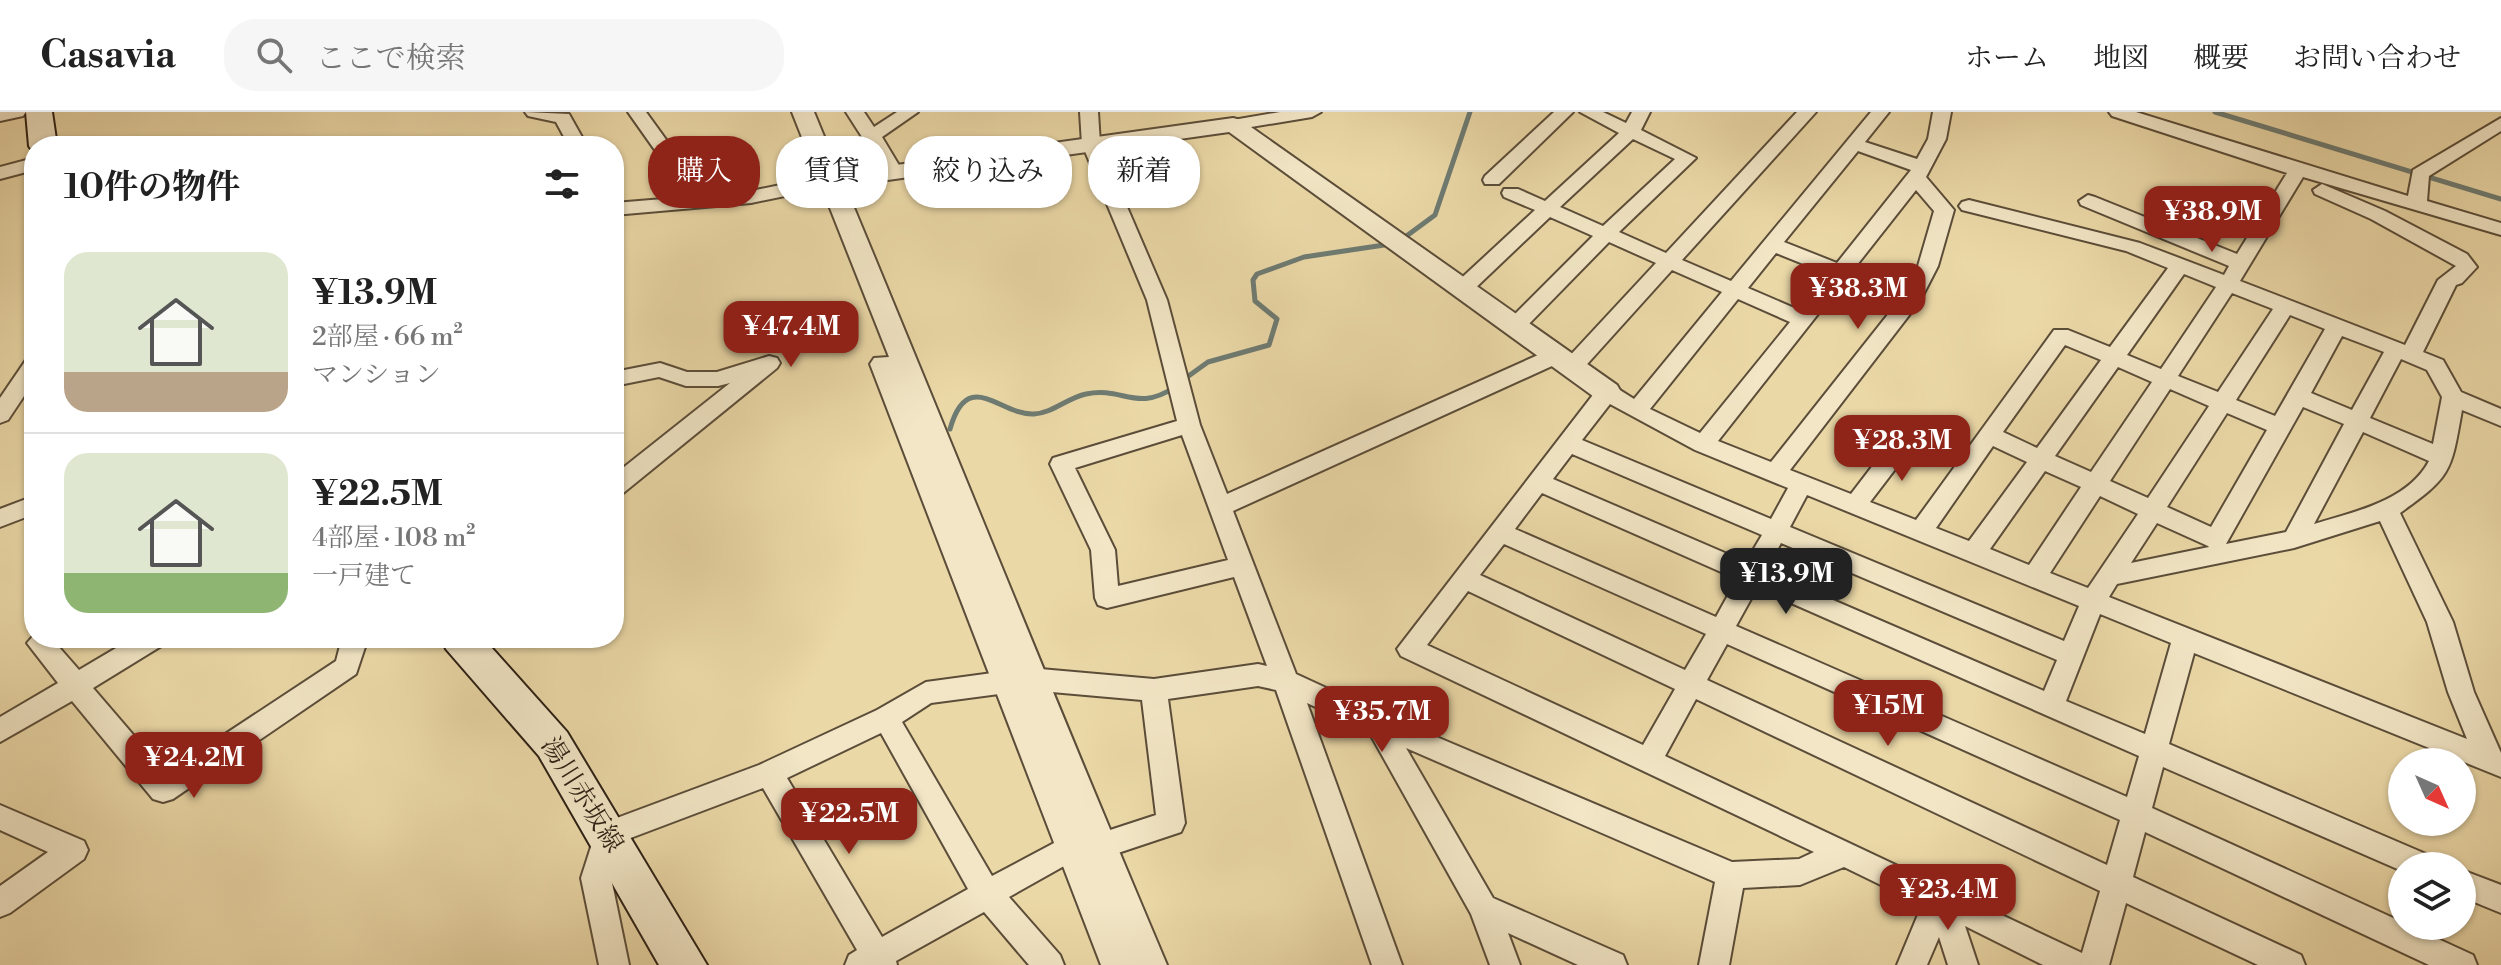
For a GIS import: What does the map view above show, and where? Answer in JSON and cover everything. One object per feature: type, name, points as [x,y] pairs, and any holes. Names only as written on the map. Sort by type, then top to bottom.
[{"type":"main road","points":[[39,112],[42,136]]},
{"type":"main road","name":"湯川赤坂線","points":[[469,648],[553,744],[684,965]]},
{"type":"street","points":[[0,116],[17,112]]},
{"type":"street","points":[[534,112],[563,118],[573,136]]},
{"type":"street","points":[[637,112],[654,136]]},
{"type":"street","points":[[784,112],[797,136]]},
{"type":"street","points":[[803,112],[809,136]]},
{"type":"street","points":[[855,112],[872,136],[909,112]]},
{"type":"street","points":[[1089,112],[1090,136]]},
{"type":"street","points":[[1151,136],[1312,112]]},
{"type":"street","points":[[1492,180],[1564,112]]},
{"type":"street","points":[[1514,327],[1687,158],[1589,112]]},
{"type":"street","points":[[1462,289],[1631,131],[1641,112]]},
{"type":"street","points":[[1220,507],[1563,362],[1671,262],[1807,112]]},
{"type":"street","points":[[1636,411],[1880,112]]},
{"type":"street","points":[[1703,444],[1919,172],[1937,139],[1942,112]]},
{"type":"street","points":[[2118,112],[2296,174],[2501,229]]},
{"type":"street","points":[[2417,205],[2420,178],[2501,123]]},
{"type":"street","points":[[1233,125],[1636,411],[1703,444],[2495,763]]},
{"type":"street","points":[[888,173],[1088,144]]},
{"type":"street","points":[[1775,473],[1910,301],[1928,266],[1944,210],[1919,172],[1854,144]]},
{"type":"street","points":[[888,162],[894,172]]},
{"type":"street","points":[[0,173],[24,167]]},
{"type":"street","points":[[2034,577],[2228,284],[2296,174]]},
{"type":"street","points":[[2294,539],[2357,421],[2448,280],[2455,279],[2467,267],[2460,258],[2296,174]]},
{"type":"street","points":[[1511,193],[1802,319]]},
{"type":"street","points":[[2088,201],[2241,263]]},
{"type":"street","points":[[624,208],[648,206]]},
{"type":"street","points":[[1969,206],[2133,247],[2403,352],[2435,365],[2453,397],[2501,418]]},
{"type":"street","points":[[832,208],[959,496],[1018,680],[1089,842],[1148,965]]},
{"type":"street","points":[[1118,208],[1157,300],[1189,425],[1286,681],[1387,965]]},
{"type":"street","points":[[1772,244],[1910,301]]},
{"type":"street","points":[[1974,553],[2180,265]]},
{"type":"street","points":[[2051,706],[2093,601],[2285,307]]},
{"type":"street","points":[[1989,435],[2216,540],[2337,327]]},
{"type":"street","points":[[1921,531],[2061,335],[2280,427]]},
{"type":"street","points":[[624,377],[660,370],[686,379],[718,379],[769,363],[624,480]]},
{"type":"street","points":[[0,415],[24,380]]},
{"type":"street","points":[[1607,392],[1410,649],[1940,898],[2074,965]]},
{"type":"street","points":[[2298,396],[2442,457]]},
{"type":"street","points":[[2111,576],[2294,539],[2387,510],[2431,479],[2442,457],[2453,397]]},
{"type":"street","points":[[1189,425],[1061,464],[1103,550],[1107,598],[1243,566]]},
{"type":"street","points":[[1855,505],[1911,432]]},
{"type":"street","points":[[1569,444],[2072,655]]},
{"type":"street","points":[[1540,483],[2390,852]]},
{"type":"street","points":[[1649,760],[1802,484]]},
{"type":"street","points":[[0,518],[24,509]]},
{"type":"street","points":[[2387,510],[2440,622],[2461,692],[2495,763]]},
{"type":"street","points":[[1500,532],[2136,814],[2462,965]]},
{"type":"street","points":[[1463,578],[2290,965]]},
{"type":"street","points":[[2094,965],[2185,640]]},
{"type":"street","points":[[44,648],[163,790],[347,667],[352,648]]},
{"type":"street","points":[[0,731],[138,648]]},
{"type":"street","points":[[614,965],[596,878],[608,834],[769,773],[886,718],[926,693],[1018,680],[1154,690],[1258,675],[1286,681],[1378,724],[1731,875],[1800,872],[1845,853]]},
{"type":"street","points":[[769,773],[873,962],[987,894],[1089,842],[1171,823],[1154,690]]},
{"type":"street","points":[[886,718],[987,894],[1049,965]]},
{"type":"street","points":[[1378,724],[1483,908],[1505,965]]},
{"type":"street","points":[[0,817],[74,850],[0,903]]},
{"type":"street","points":[[1089,842],[1120,965]]},
{"type":"street","points":[[1714,965],[1731,875]]},
{"type":"street","points":[[2476,889],[2501,899]]},
{"type":"street","points":[[1912,965],[1940,898]]},
{"type":"street","points":[[1940,898],[1963,965]]},
{"type":"street","points":[[1483,908],[1612,965]]},
{"type":"waterway","points":[[1401,240],[1435,215],[1470,112]]},
{"type":"waterway","points":[[2215,112],[2501,199]]},
{"type":"waterway","points":[[1183,380],[1208,362],[1269,345],[1277,319],[1255,301],[1253,280],[1257,274],[1304,257],[1391,244]]},
{"type":"waterway","points":[[950,429],[957,410],[966,400],[976,397],[1021,413],[1034,414],[1086,394],[1110,393],[1139,399],[1150,398],[1175,387]]}]
